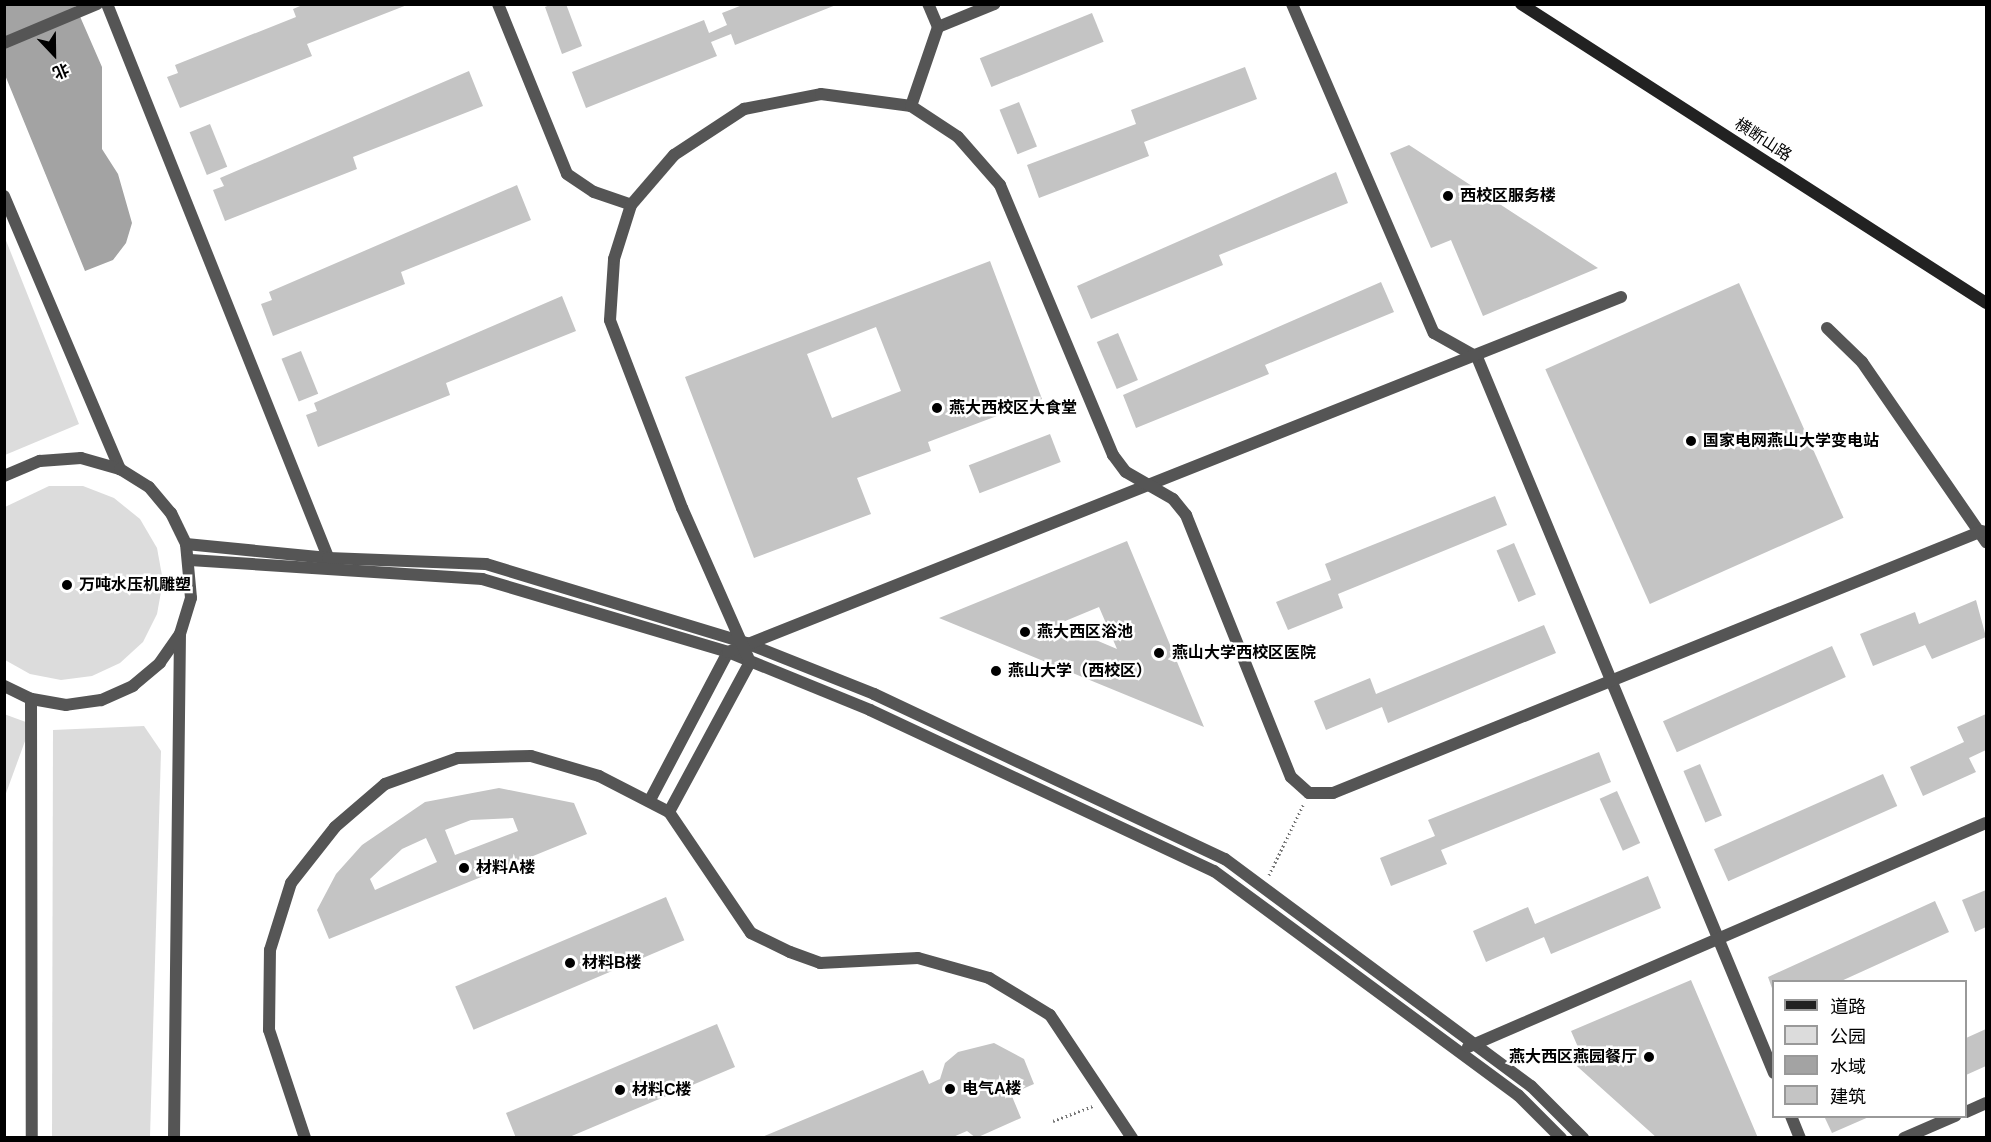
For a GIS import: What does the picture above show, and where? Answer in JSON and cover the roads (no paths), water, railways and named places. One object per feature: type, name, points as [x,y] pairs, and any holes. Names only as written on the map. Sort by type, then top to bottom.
[{"type":"main road","name":"横断山路","points":[[1521,4],[1986,303]]},
{"type":"street","points":[[4,43],[97,4]]},
{"type":"street","points":[[107,4],[330,563]]},
{"type":"street","points":[[498,4],[567,174],[594,192],[631,205]]},
{"type":"street","points":[[911,106],[938,27],[928,4]]},
{"type":"street","points":[[938,27],[994,4]]},
{"type":"street","points":[[1292,4],[1434,333],[1477,357],[1614,680],[1772,1070]]},
{"type":"street","points":[[669,812],[750,662],[746,643],[682,507],[610,320],[614,259],[631,205],[674,154],[744,109],[821,94],[911,106],[958,137],[1000,185],[1113,455],[1148,487],[1173,500],[1186,515],[1291,777],[1309,793],[1334,793],[1614,680],[1984,536],[1862,362],[1827,328]]},
{"type":"street","points":[[4,196],[120,469]]},
{"type":"street","points":[[650,800],[728,652],[1477,357],[1622,297]]},
{"type":"street","points":[[4,476],[40,461],[81,458],[120,469],[156,496],[186,544],[190,560],[191,598],[180,634],[174,1137]]},
{"type":"street","points":[[186,544],[330,563],[482,579],[728,652],[870,710],[1214,871],[1518,1095],[1561,1137]]},
{"type":"street","points":[[190,560],[486,564],[746,643],[874,694],[1214,854],[1263,887],[1531,1086],[1583,1137]]},
{"type":"street","points":[[4,686],[31,699],[66,705],[100,700],[151,671],[180,634]]},
{"type":"street","points":[[31,699],[32,1137]]},
{"type":"street","points":[[305,1137],[269,1030],[270,950],[291,884],[335,827],[385,784],[458,758],[531,756],[599,776],[650,800],[669,812],[751,933],[820,963],[918,958],[989,978],[1050,1015],[1132,1137]]},
{"type":"street","points":[[1464,1054],[1472,1042],[1986,823]]},
{"type":"street","points":[[1967,1111],[1986,1103]]},
{"type":"street","points":[[1792,1118],[1800,1137]]},
{"type":"street","points":[[1904,1137],[1950,1118]]},
{"type":"water","points":[[4,5],[75,5],[102,67],[102,149],[118,174],[132,223],[126,243],[113,260],[85,271],[5,75]]},
{"type":"place","name":"西校区服务楼","points":[[1448,196]]},
{"type":"place","name":"燕大西校区大食堂","points":[[937,408]]},
{"type":"place","name":"国家电网燕山大学变电站","points":[[1691,441]]},
{"type":"place","name":"万吨水压机雕塑","points":[[67,585]]},
{"type":"place","name":"燕大西区浴池","points":[[1025,632]]},
{"type":"place","name":"燕山大学西校区医院","points":[[1159,653]]},
{"type":"place","name":"燕山大学（西校区）","points":[[996,671]]},
{"type":"place","name":"材料A楼","points":[[464,868]]},
{"type":"place","name":"材料B楼","points":[[570,963]]},
{"type":"place","name":"燕大西区燕园餐厅","points":[[1649,1057]]},
{"type":"place","name":"电气A楼","points":[[950,1089]]},
{"type":"place","name":"材料C楼","points":[[620,1090]]}]
